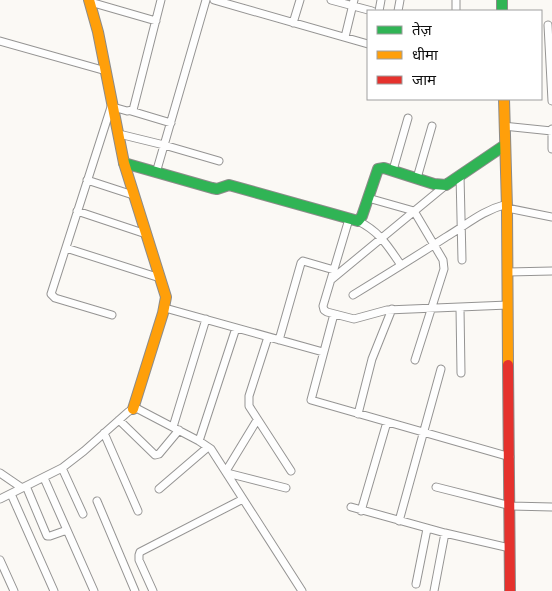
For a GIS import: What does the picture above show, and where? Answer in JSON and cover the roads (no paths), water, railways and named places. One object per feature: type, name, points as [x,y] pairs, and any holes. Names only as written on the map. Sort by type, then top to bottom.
[{"type":"street","points":[[131,111],[134,107],[161,0]]},
{"type":"street","points":[[156,173],[206,0]]},
{"type":"street","points":[[214,0],[367,44]]},
{"type":"street","points":[[293,23],[300,0]]},
{"type":"street","points":[[331,0],[353,3],[370,10]]},
{"type":"street","points":[[89,1],[156,21]]},
{"type":"street","points":[[0,499],[62,468],[133,409],[165,308],[166,297],[124,163],[98,32],[89,1]]},
{"type":"street","points":[[346,37],[353,3]]},
{"type":"street","points":[[547,25],[552,101]]},
{"type":"street","points":[[0,41],[106,71]]},
{"type":"street","points":[[504,100],[511,506],[510,591]]},
{"type":"street","points":[[112,106],[171,124]]},
{"type":"street","points":[[112,106],[52,291],[52,296],[112,315]]},
{"type":"street","points":[[393,170],[408,118]]},
{"type":"street","points":[[417,178],[432,126]]},
{"type":"street","points":[[504,126],[552,130],[552,149]]},
{"type":"street","points":[[118,134],[219,161]]},
{"type":"street","points":[[331,279],[446,185],[504,145]]},
{"type":"street","points":[[124,163],[214,189],[229,185],[353,220],[373,229],[382,237],[401,266]]},
{"type":"street","points":[[446,185],[434,184],[393,170],[378,169],[362,216],[353,220],[334,270],[323,308],[327,312],[354,319],[392,309],[508,305]]},
{"type":"street","points":[[460,175],[462,260]]},
{"type":"street","points":[[87,180],[133,195]]},
{"type":"street","points":[[368,198],[414,211],[443,260],[444,269],[415,360]]},
{"type":"street","points":[[353,295],[462,228],[484,212],[507,206],[552,217]]},
{"type":"street","points":[[77,211],[146,234]]},
{"type":"street","points":[[66,248],[160,278]]},
{"type":"street","points":[[279,340],[301,263],[305,261],[334,270]]},
{"type":"street","points":[[507,272],[552,271]]},
{"type":"street","points":[[165,308],[324,352]]},
{"type":"street","points":[[460,308],[461,373]]},
{"type":"street","points":[[358,414],[372,359],[392,309]]},
{"type":"street","points":[[334,314],[311,400],[510,457]]},
{"type":"street","points":[[119,420],[155,454],[159,454],[176,428],[206,319]]},
{"type":"street","points":[[199,441],[236,328]]},
{"type":"street","points":[[268,337],[249,399],[249,406],[291,471]]},
{"type":"street","points":[[399,521],[422,432],[441,369]]},
{"type":"street","points":[[133,409],[138,409],[176,428],[208,447],[227,472],[302,591]]},
{"type":"street","points":[[227,472],[257,420]]},
{"type":"street","points":[[361,511],[387,422]]},
{"type":"street","points":[[104,434],[138,511]]},
{"type":"street","points":[[159,489],[208,447]]},
{"type":"street","points":[[62,468],[83,514]]},
{"type":"street","points":[[227,472],[286,488]]},
{"type":"street","points":[[0,473],[24,487],[47,536],[67,530]]},
{"type":"street","points":[[44,478],[94,591]]},
{"type":"street","points":[[436,488],[511,506],[552,507]]},
{"type":"street","points":[[11,494],[54,591]]},
{"type":"street","points":[[153,591],[139,560],[138,555],[140,552],[243,499]]},
{"type":"street","points":[[96,501],[135,591]]},
{"type":"street","points":[[351,507],[427,529],[510,548]]},
{"type":"street","points":[[416,584],[427,529]]},
{"type":"street","points":[[434,591],[444,533]]},
{"type":"street","points":[[0,560],[14,591]]}]
